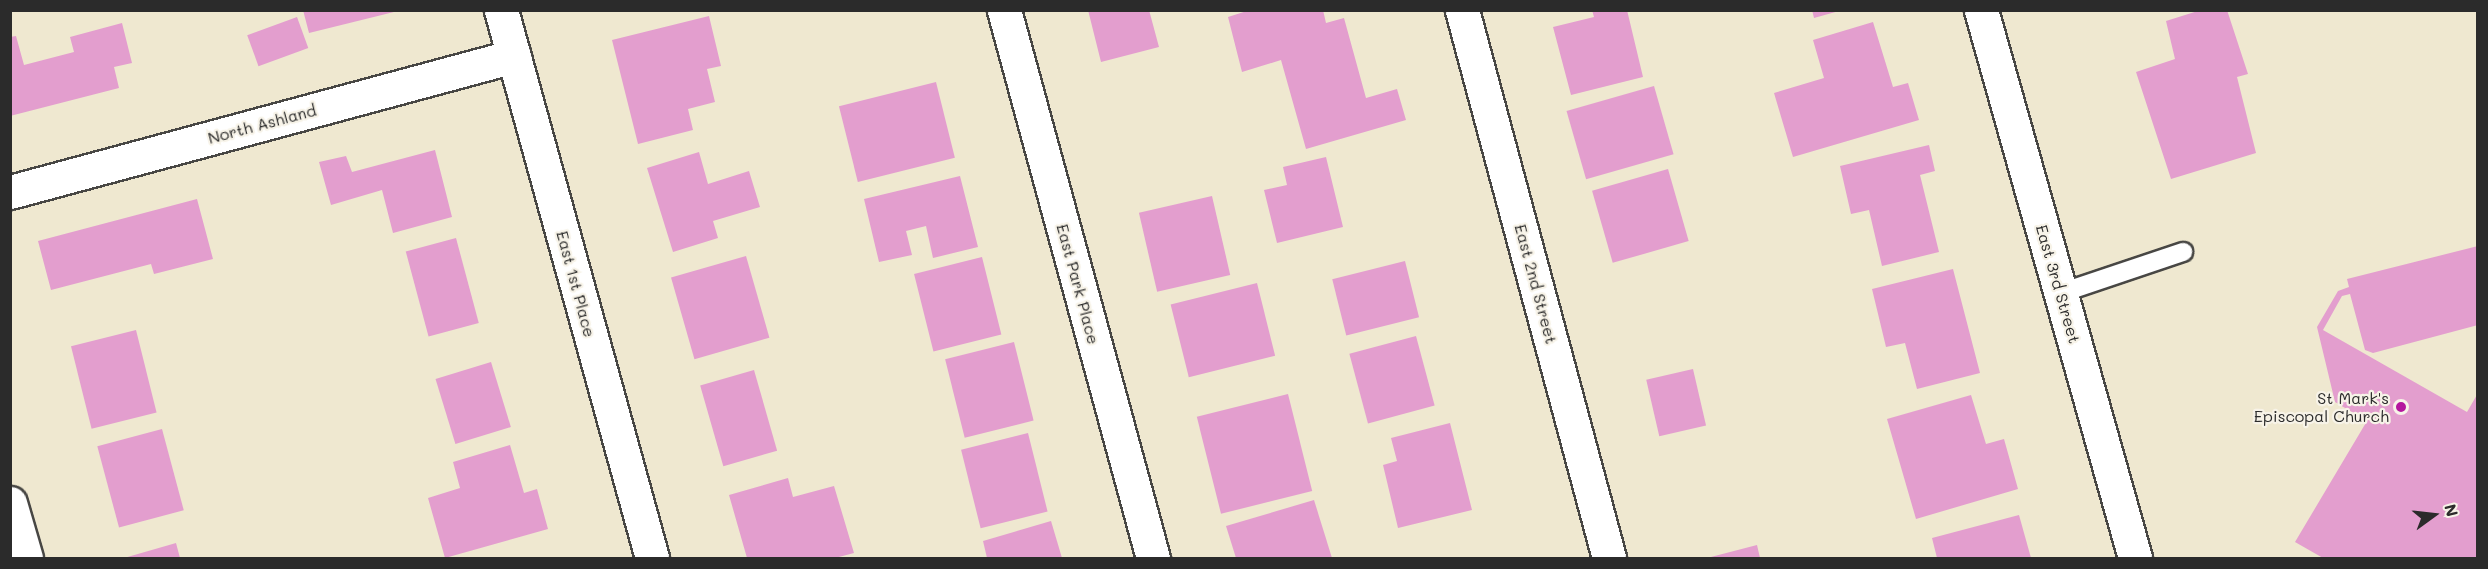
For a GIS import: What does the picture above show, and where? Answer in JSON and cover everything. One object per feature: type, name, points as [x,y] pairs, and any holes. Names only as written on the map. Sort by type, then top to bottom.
[{"type":"street","name":"East 1st Place","points":[[501,10],[652,558]]},
{"type":"street","name":"East Park Place","points":[[1004,10],[1152,558]]},
{"type":"street","name":"East 2nd Street","points":[[1462,10],[1609,558]]},
{"type":"street","name":"East 3rd Street","points":[[1981,10],[2135,558]]},
{"type":"street","name":"North Ashland","points":[[10,192],[514,56]]},
{"type":"street","points":[[10,503],[26,558]]},
{"type":"lane","points":[[2061,293],[2183,252]]},
{"type":"building","points":[[303,10],[398,10],[398,11],[309,33]]},
{"type":"building","points":[[1088,10],[1149,10],[1159,47],[1101,62]]},
{"type":"building","points":[[1250,10],[1323,10],[1326,23],[1344,18],[1366,98],[1397,89],[1406,120],[1306,149],[1281,60],[1242,72],[1228,17]]},
{"type":"building","points":[[1592,10],[1627,10],[1643,77],[1571,95],[1553,27],[1594,17]]},
{"type":"building","points":[[1812,10],[1839,10],[1839,11],[1814,18]]},
{"type":"building","points":[[2201,10],[2227,10],[2248,74],[2237,77],[2256,153],[2171,179],[2136,72],[2175,59],[2166,21]]},
{"type":"building","points":[[709,16],[721,66],[707,69],[715,102],[688,109],[693,130],[638,144],[612,40]]},
{"type":"building","points":[[297,17],[308,48],[258,66],[247,35]]},
{"type":"building","points":[[1873,22],[1893,87],[1908,83],[1919,120],[1793,157],[1774,93],[1824,78],[1813,40]]},
{"type":"building","points":[[122,23],[132,63],[114,67],[119,88],[10,116],[10,37],[16,36],[24,65],[74,52],[70,37]]},
{"type":"building","points":[[936,82],[955,158],[858,182],[839,106]]},
{"type":"building","points":[[1654,86],[1674,154],[1586,179],[1567,111]]},
{"type":"building","points":[[1929,145],[1935,171],[1920,175],[1939,252],[1882,266],[1869,210],[1851,214],[1840,166]]},
{"type":"building","points":[[435,150],[452,217],[393,233],[382,190],[331,205],[319,162],[346,156],[352,172]]},
{"type":"building","points":[[699,152],[708,184],[749,171],[760,207],[713,221],[718,238],[673,252],[647,168]]},
{"type":"building","points":[[1326,157],[1343,227],[1277,243],[1264,190],[1287,185],[1283,167]]},
{"type":"building","points":[[1668,169],[1689,241],[1613,263],[1592,191]]},
{"type":"building","points":[[960,176],[978,247],[933,258],[926,226],[906,231],[912,255],[879,262],[864,199]]},
{"type":"building","points":[[1212,196],[1230,275],[1157,292],[1139,213]]},
{"type":"building","points":[[197,199],[213,259],[154,274],[151,264],[51,290],[38,241]]},
{"type":"building","points":[[456,238],[479,323],[429,336],[406,251]]},
{"type":"building","name":"St Mark's Episcopal Church","points":[[2478,246],[2478,325],[2373,353],[2365,350],[2350,294],[2342,296],[2323,330],[2467,412],[2478,393],[2478,558],[2323,558],[2295,542],[2367,421],[2335,402],[2317,327],[2338,291],[2349,287],[2347,279]]},
{"type":"building","points":[[746,256],[769,338],[694,359],[671,277]]},
{"type":"building","points":[[982,257],[1001,335],[933,352],[914,274]]},
{"type":"building","points":[[1405,261],[1419,317],[1346,335],[1332,279]]},
{"type":"building","points":[[1953,269],[1980,373],[1917,389],[1905,343],[1886,347],[1872,289]]},
{"type":"building","points":[[1257,283],[1275,356],[1189,377],[1171,305]]},
{"type":"building","points":[[136,330],[157,412],[92,429],[71,346]]},
{"type":"building","points":[[1416,336],[1435,406],[1368,423],[1349,354]]},
{"type":"building","points":[[1014,342],[1034,421],[965,438],[945,359]]},
{"type":"building","points":[[491,362],[511,427],[455,444],[436,379]]},
{"type":"building","points":[[1693,369],[1706,426],[1659,436],[1646,380]]},
{"type":"building","points":[[754,370],[777,451],[723,466],[700,385]]},
{"type":"building","points":[[1288,394],[1312,491],[1221,514],[1197,417]]},
{"type":"building","points":[[1971,395],[1986,444],[2004,439],[2018,489],[1916,519],[1887,419]]},
{"type":"building","points":[[1450,423],[1472,510],[1398,528],[1383,465],[1397,461],[1391,438]]},
{"type":"building","points":[[162,429],[184,510],[119,527],[97,446]]},
{"type":"building","points":[[1028,433],[1048,512],[981,528],[961,450]]},
{"type":"building","points":[[510,445],[524,493],[537,489],[548,529],[445,558],[428,498],[460,488],[453,462]]},
{"type":"building","points":[[788,478],[793,497],[834,486],[854,553],[835,558],[747,558],[729,495]]},
{"type":"building","points":[[1314,500],[1332,558],[1236,558],[1226,526]]},
{"type":"building","points":[[2019,515],[2031,558],[1937,558],[1932,538]]},
{"type":"building","points":[[1051,521],[1062,558],[987,558],[983,541]]},
{"type":"building","points":[[176,543],[180,558],[124,558]]},
{"type":"building","points":[[1757,545],[1760,558],[1707,558]]},
{"type":"place","name":"St Mark's Episcopal Church","points":[[2401,407]]}]
